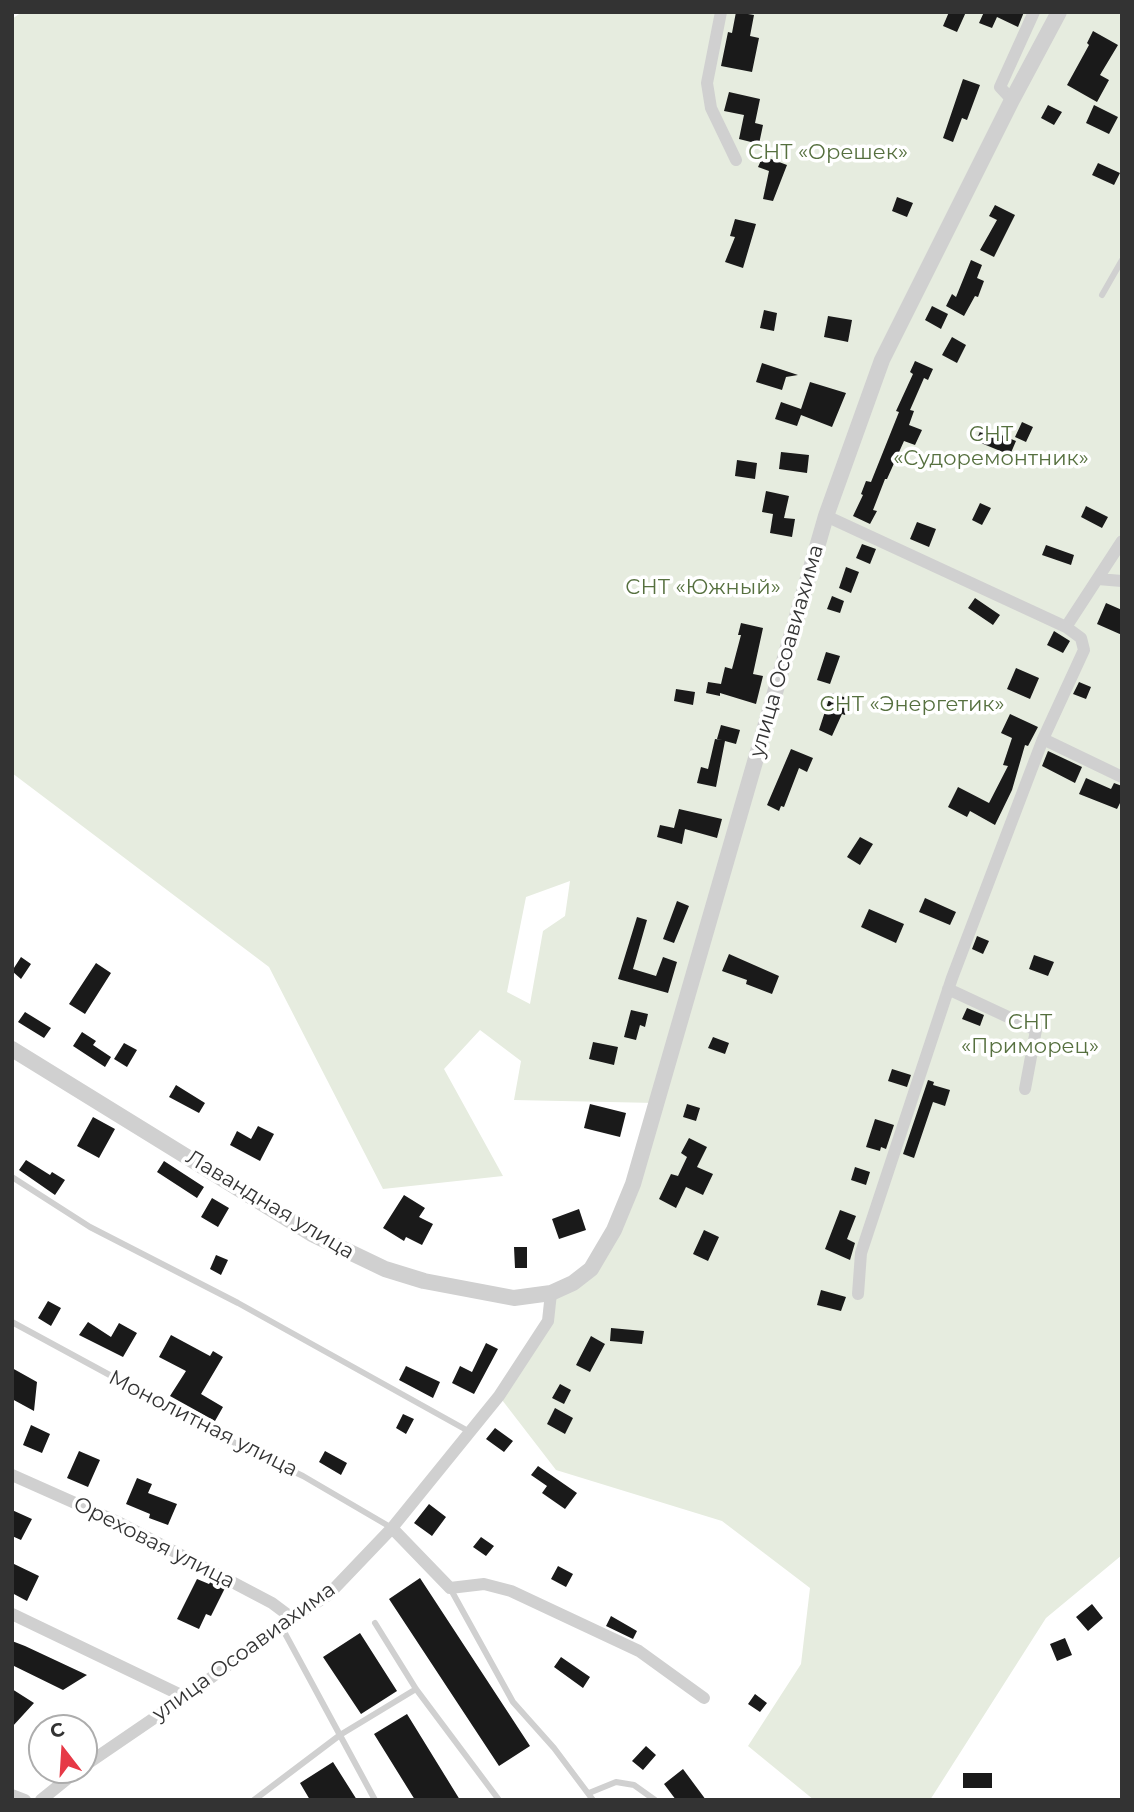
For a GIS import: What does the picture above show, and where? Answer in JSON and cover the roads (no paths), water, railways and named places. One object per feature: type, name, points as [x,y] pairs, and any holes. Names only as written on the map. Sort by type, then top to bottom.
[{"type":"street","points":[[721,12],[707,83],[711,108],[736,160]]},
{"type":"street","points":[[1012,100],[1000,87],[1034,12]]},
{"type":"street","name":"улица Осоавиахима","points":[[98,1756],[328,1595],[392,1528],[499,1396],[548,1321],[551,1293],[573,1283],[591,1269],[614,1230],[633,1184],[826,516],[882,360],[1059,12]]},
{"type":"street","points":[[826,516],[1066,627],[1081,638],[1084,650],[1043,739],[948,989],[860,1253],[858,1294]]},
{"type":"street","points":[[1066,627],[1122,541]]},
{"type":"street","points":[[1098,579],[1122,582]]},
{"type":"street","points":[[1043,739],[1122,776]]},
{"type":"street","points":[[948,989],[1036,1030],[1025,1089]]},
{"type":"street","name":"Лавандная улица","points":[[12,1048],[312,1234],[384,1269],[486,1294],[514,1298],[551,1293]]},
{"type":"street","name":"Ореховая улица","points":[[12,1475],[120,1523],[272,1603],[286,1622]]},
{"type":"street","points":[[392,1528],[450,1588],[484,1584],[511,1591],[639,1651],[704,1699]]},
{"type":"street","points":[[12,1614],[185,1697]]},
{"type":"street","points":[[41,1800],[61,1784]]},
{"type":"street","points":[[12,1795],[25,1800]]},
{"type":"lane","points":[[1102,295],[1122,260]]},
{"type":"lane","points":[[12,1177],[90,1227],[238,1303],[470,1432]]},
{"type":"lane","name":"Монолитная улица","points":[[12,1322],[246,1449],[303,1476],[392,1528]]},
{"type":"lane","points":[[450,1588],[513,1702],[554,1748],[593,1800]]},
{"type":"lane","points":[[286,1622],[340,1735],[375,1800]]},
{"type":"lane","points":[[375,1623],[416,1689],[499,1800]]},
{"type":"lane","points":[[254,1800],[340,1735],[416,1689]]},
{"type":"lane","points":[[589,1793],[616,1782],[634,1785],[655,1800]]},
{"type":"park label","name":"СНТ «Орешек»","points":[[828,153]]},
{"type":"park label","name":"СНТ «Судоремонтник»","points":[[991,447]]},
{"type":"park label","name":"СНТ «Южный»","points":[[703,588]]},
{"type":"park label","name":"СНТ «Энергетик»","points":[[912,705]]},
{"type":"park label","name":"СНТ «Приморец»","points":[[1030,1035]]}]
